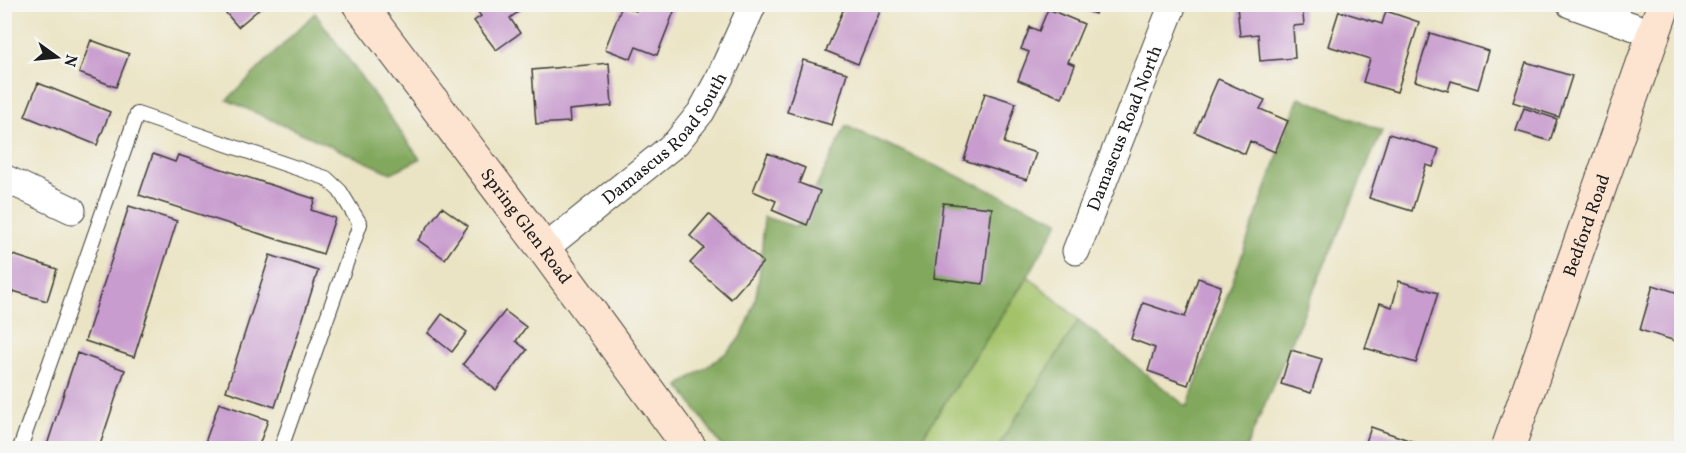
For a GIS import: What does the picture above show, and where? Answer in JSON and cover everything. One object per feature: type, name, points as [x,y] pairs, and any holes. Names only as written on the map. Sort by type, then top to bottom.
[{"type":"street","name":"Spring Glen Road","points":[[359,4],[544,249],[690,448]]},
{"type":"street","name":"Damascus Road South","points":[[544,249],[676,143],[710,95],[753,4]]},
{"type":"street","name":"Damascus Road North","points":[[1076,250],[1173,4]]},
{"type":"street","points":[[1570,4],[1659,19]]},
{"type":"street","name":"Bedford Road","points":[[1508,448],[1659,19]]},
{"type":"street","points":[[4,178],[72,210]]},
{"type":"lane","points":[[20,448],[137,114],[326,178],[340,191],[360,225],[281,448]]},
{"type":"green space","points":[[315,13],[420,159],[391,173],[227,100]]},
{"type":"green space","points":[[1299,97],[1382,131],[1246,448],[997,448],[1079,320],[1187,407]]},
{"type":"green space","points":[[846,126],[1059,221],[1028,276],[915,448],[723,448],[679,386],[722,356],[739,339],[753,307],[757,288],[764,217],[797,227]]},
{"type":"green space","points":[[1028,276],[1079,320],[997,448],[915,448]]},
{"type":"building","points":[[472,4],[529,4],[510,18],[520,33],[496,50],[474,21],[481,16]]},
{"type":"building","points":[[638,4],[677,4],[657,55],[636,47],[631,59],[605,49],[622,6],[636,11]]},
{"type":"building","points":[[836,4],[883,4],[858,64],[826,51],[844,8]]},
{"type":"building","points":[[1068,4],[1099,4],[1095,14]]},
{"type":"building","points":[[1302,4],[1304,25],[1293,26],[1295,58],[1260,61],[1258,34],[1240,36],[1237,6]]},
{"type":"building","points":[[219,5],[264,5],[238,27]]},
{"type":"building","points":[[1048,9],[1084,24],[1068,62],[1075,65],[1062,98],[1018,80],[1029,52],[1021,49],[1030,27],[1039,31]]},
{"type":"building","points":[[1339,11],[1382,24],[1386,11],[1419,22],[1397,92],[1363,82],[1370,59],[1328,46]]},
{"type":"building","points":[[1430,33],[1489,51],[1478,89],[1451,81],[1448,91],[1415,81]]},
{"type":"building","points":[[91,40],[129,54],[116,87],[79,73]]},
{"type":"building","points":[[803,60],[847,73],[832,125],[787,112]]},
{"type":"building","points":[[1526,62],[1572,76],[1559,117],[1513,102]]},
{"type":"building","points":[[609,63],[612,106],[569,110],[570,122],[536,124],[532,70]]},
{"type":"building","points":[[1218,79],[1265,100],[1260,109],[1288,121],[1275,152],[1250,141],[1245,154],[1195,132]]},
{"type":"building","points":[[38,83],[110,112],[97,145],[25,116]]},
{"type":"building","points":[[985,93],[1016,103],[1004,143],[1036,153],[1027,180],[964,160]]},
{"type":"building","points":[[1524,108],[1557,119],[1550,141],[1516,131]]},
{"type":"building","points":[[1389,134],[1439,149],[1433,167],[1426,165],[1412,211],[1369,198]]},
{"type":"building","points":[[768,153],[805,168],[799,183],[820,191],[807,225],[772,210],[776,201],[753,191]]},
{"type":"building","points":[[153,154],[175,162],[178,155],[315,199],[311,210],[335,218],[323,254],[139,195]]},
{"type":"building","points":[[943,203],[992,208],[983,284],[934,278]]},
{"type":"building","points":[[129,206],[177,221],[134,357],[85,341]]},
{"type":"building","points":[[442,207],[468,226],[445,259],[418,240]]},
{"type":"building","points":[[709,214],[763,262],[731,299],[690,263],[704,248],[690,236]]},
{"type":"building","points":[[4,252],[57,269],[47,301],[13,291],[10,300],[4,298]]},
{"type":"building","points":[[270,255],[318,271],[275,407],[226,391]]},
{"type":"building","points":[[1198,278],[1221,286],[1188,385],[1148,371],[1155,348],[1131,339],[1143,303],[1185,317]]},
{"type":"building","points":[[1399,281],[1438,293],[1416,363],[1365,348],[1380,303],[1392,307]]},
{"type":"building","points":[[1653,285],[1682,294],[1682,343],[1640,330]]},
{"type":"building","points":[[505,311],[526,327],[516,341],[527,350],[496,390],[463,364]]},
{"type":"building","points":[[442,314],[467,332],[452,352],[428,333]]},
{"type":"building","points":[[1291,350],[1322,359],[1311,393],[1281,384]]},
{"type":"building","points":[[77,353],[125,370],[99,448],[46,448]]},
{"type":"building","points":[[219,403],[268,420],[258,448],[203,448]]},
{"type":"building","points":[[1371,427],[1420,444],[1418,448],[1364,448]]}]
